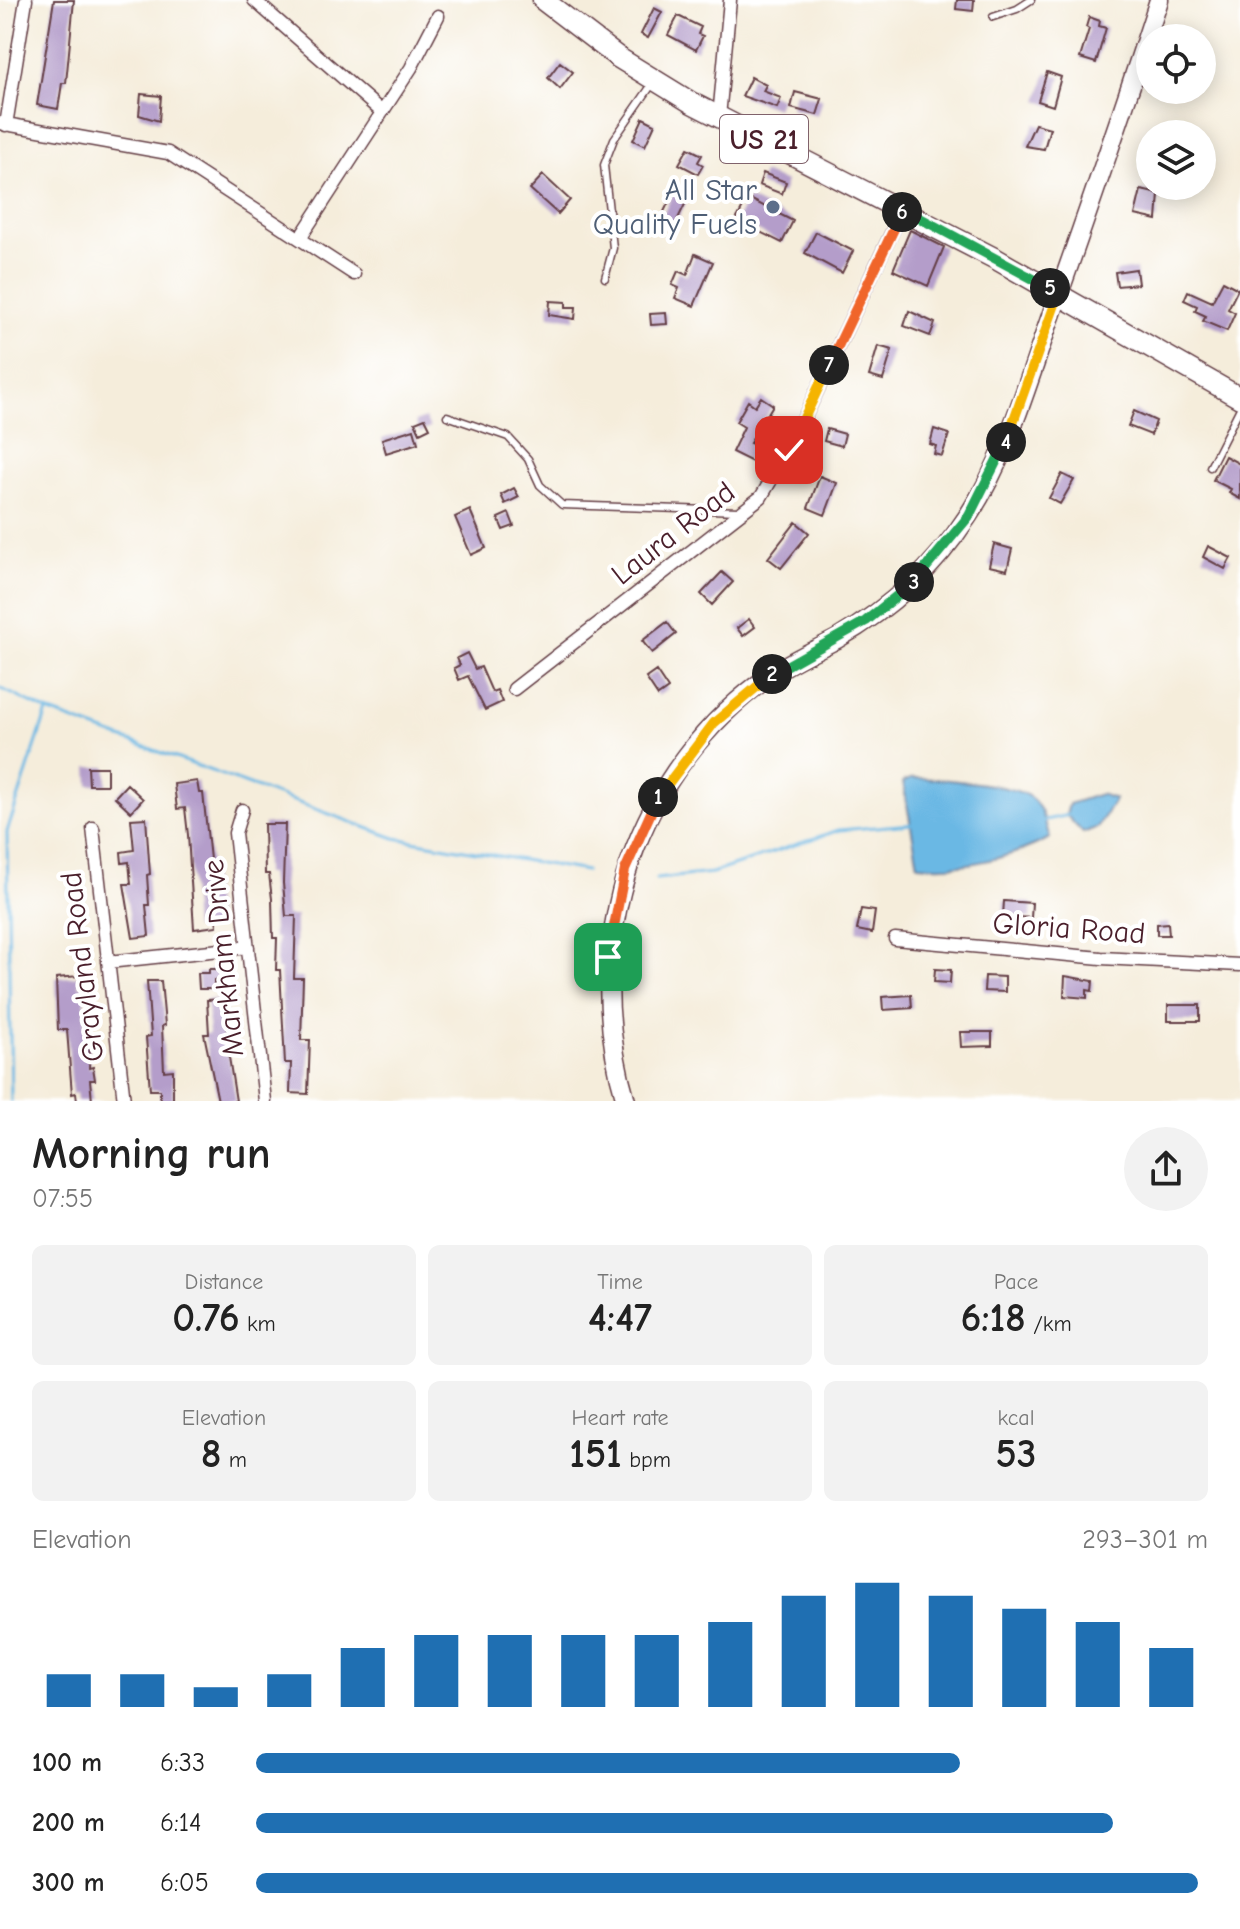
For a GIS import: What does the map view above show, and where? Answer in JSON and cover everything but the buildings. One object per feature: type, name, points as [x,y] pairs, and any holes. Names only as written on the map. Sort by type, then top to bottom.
[{"type":"main road","name":"US 21","points":[[543,0],[655,80],[719,117],[903,209],[1059,293],[1240,398]]},
{"type":"street","points":[[26,0],[3,124],[168,153],[354,274]]},
{"type":"street","points":[[254,0],[382,112]]},
{"type":"street","points":[[719,117],[730,0]]},
{"type":"street","points":[[626,1101],[609,1021],[608,957],[625,870],[652,808],[688,753],[747,693],[887,606],[909,587],[954,537],[982,493],[1004,445],[1059,293],[1159,0]]},
{"type":"street","points":[[300,238],[411,68],[438,16]]},
{"type":"street","name":"Laura Road","points":[[514,689],[761,497],[789,450],[903,209]]},
{"type":"street","name":"Markham Drive","points":[[242,810],[235,833],[265,1101]]},
{"type":"street","name":"Grayland Road","points":[[93,828],[124,1101]]},
{"type":"street","name":"Gloria Road","points":[[895,939],[1101,958],[1240,965]]},
{"type":"street","points":[[108,962],[248,947]]},
{"type":"lane","points":[[993,17],[1017,9],[1031,0]]},
{"type":"lane","points":[[605,278],[613,248],[604,165],[614,139],[655,80]]},
{"type":"lane","points":[[1210,467],[1240,408]]},
{"type":"lane","points":[[447,416],[508,437],[528,459],[540,485],[562,505],[743,511]]},
{"type":"water","points":[[914,778],[975,783],[1022,793],[1038,806],[1050,838],[986,861],[952,866],[918,865],[903,782]]},
{"type":"water","points":[[1100,794],[1115,799],[1098,827],[1083,833],[1066,815],[1069,804]]},
{"type":"waterway","points":[[0,688],[47,711],[395,838],[586,871]]},
{"type":"waterway","points":[[11,1101],[7,832],[47,711]]},
{"type":"waterway","points":[[1041,821],[1069,815]]},
{"type":"waterway","points":[[656,879],[712,873],[839,830],[912,824]]},
{"type":"place","name":"All Star Quality Fuels","points":[[773,207]]},
{"type":"route","points":[[608,957],[625,870],[652,808],[688,753],[714,723],[747,693],[776,672],[887,606],[934,561],[969,516],[1004,445],[1059,293],[903,209],[789,450]]}]
